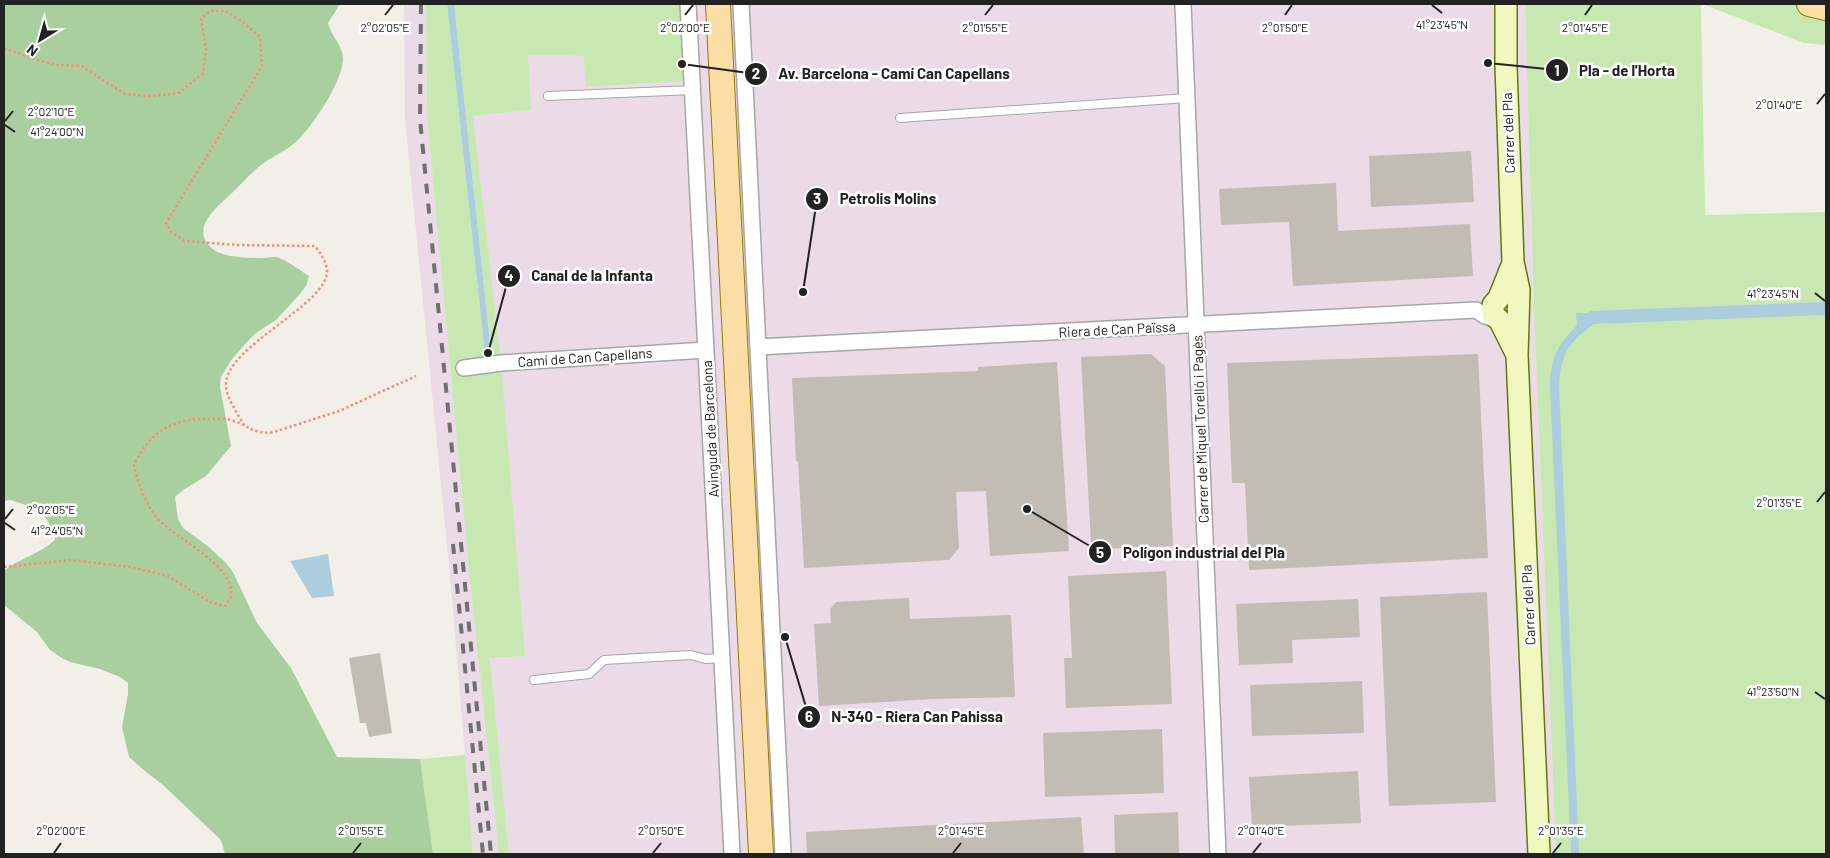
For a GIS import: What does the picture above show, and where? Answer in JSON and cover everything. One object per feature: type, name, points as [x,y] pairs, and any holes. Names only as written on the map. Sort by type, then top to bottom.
[{"type":"main road","points":[[718,4],[761,854]]},
{"type":"main road","name":"Carrer del Pla","points":[[1506,4],[1506,66],[1514,262],[1505,310],[1517,356],[1539,854]]},
{"type":"main road","points":[[1809,4],[1826,8]]},
{"type":"street","name":"Avinguda de Barcelona","points":[[688,4],[732,854]]},
{"type":"street","points":[[723,100],[741,4]]},
{"type":"street","points":[[741,4],[783,854]]},
{"type":"street","name":"Carrer de Miquel Torelló i Pagès","points":[[1183,4],[1218,854]]},
{"type":"street","name":"Riera de Can Païssa","points":[[758,347],[1476,310],[1482,305],[1505,310]]},
{"type":"street","name":"Camí de Can Capellans","points":[[464,368],[501,363],[706,350]]},
{"type":"lane","points":[[548,96],[693,90]]},
{"type":"lane","points":[[900,118],[1187,98]]},
{"type":"lane","points":[[534,680],[589,674],[604,660],[691,655],[705,659],[722,658]]},
{"type":"path","points":[[4,48],[51,64],[81,66],[125,94],[150,96],[179,93],[203,73],[206,49],[201,19],[210,10],[226,11],[260,37],[262,66],[166,223],[171,232],[185,241],[236,245],[315,246],[323,257],[327,272],[320,290],[241,356],[228,372],[226,386],[229,396],[245,427]]},
{"type":"path","points":[[4,567],[70,560],[130,567],[168,576],[210,602],[225,606],[231,596],[229,580],[214,563],[158,520],[150,508],[136,478],[134,465],[146,444],[164,428],[196,418],[230,420],[264,433],[274,432],[339,411],[416,376]]},
{"type":"shaded area","points":[[404,4],[426,4],[427,116],[470,581],[499,854],[473,854],[451,586],[405,119]]},
{"type":"shaded area","points":[[679,4],[1525,4],[1534,306],[1556,854],[509,854],[490,658],[525,656],[473,116],[531,110],[527,55],[583,56],[586,87],[684,81]]},
{"type":"green space","points":[[4,4],[340,4],[328,23],[342,50],[343,60],[338,80],[326,102],[299,139],[254,171],[214,210],[208,217],[205,225],[203,233],[206,241],[218,252],[245,258],[276,257],[288,262],[309,276],[306,286],[299,295],[276,320],[256,333],[247,342],[232,359],[221,377],[220,387],[231,446],[206,476],[175,497],[178,519],[183,528],[209,547],[233,572],[257,623],[291,668],[337,757],[420,759],[433,854],[225,854],[221,840],[163,785],[129,757],[122,727],[128,683],[120,677],[100,669],[70,662],[60,657],[50,650],[37,632],[4,605],[4,571],[55,540],[53,530],[41,510],[10,500],[4,501]]},
{"type":"green space","points":[[426,4],[447,4],[485,354],[491,353],[454,4],[679,4],[685,81],[586,87],[583,56],[528,55],[531,110],[473,116],[501,363],[525,656],[490,658],[509,854],[499,854],[470,581],[427,116]]},
{"type":"green space","points":[[1525,4],[1701,4],[1705,215],[1826,212],[1826,854],[1556,854],[1534,306]]},
{"type":"green space","points":[[1702,4],[1826,4],[1826,45],[1804,43]]},
{"type":"green space","points":[[465,755],[473,854],[433,854],[420,759]]},
{"type":"water","points":[[447,4],[454,4],[491,353],[485,354]]},
{"type":"water","points":[[1826,302],[1826,315],[1594,324],[1572,343],[1564,356],[1559,385],[1579,854],[1571,854],[1550,386],[1556,352],[1564,339],[1577,325],[1576,313]]},
{"type":"water","points":[[328,554],[334,596],[312,598],[290,561]]},
{"type":"building","points":[[1471,151],[1474,202],[1371,207],[1369,156]]},
{"type":"building","points":[[1336,183],[1338,231],[1470,224],[1473,276],[1293,286],[1289,222],[1221,225],[1219,189]]},
{"type":"building","points":[[1151,354],[1165,366],[1173,546],[1097,549],[1091,545],[1081,357]]},
{"type":"building","points":[[1478,354],[1488,558],[1249,570],[1245,483],[1232,483],[1227,363]]},
{"type":"building","points":[[1057,362],[1069,551],[990,556],[986,491],[956,492],[959,548],[949,560],[804,568],[792,378],[978,371],[978,367]]},
{"type":"building","points":[[1166,571],[1172,704],[1066,708],[1064,658],[1072,658],[1068,576]]},
{"type":"building","points":[[1487,592],[1496,802],[1389,806],[1380,597]]},
{"type":"building","points":[[909,598],[910,619],[1011,615],[1015,697],[932,699],[819,706],[814,624],[831,623],[830,609],[836,602]]},
{"type":"building","points":[[1358,599],[1360,637],[1292,640],[1293,663],[1239,665],[1236,604]]},
{"type":"building","points":[[380,653],[392,733],[369,737],[366,723],[360,723],[349,658]]},
{"type":"building","points":[[1362,681],[1364,733],[1252,736],[1250,685]]},
{"type":"building","points":[[1162,729],[1164,793],[1045,797],[1043,733]]},
{"type":"building","points":[[1358,771],[1361,823],[1252,827],[1249,777]]},
{"type":"building","points":[[1178,812],[1179,854],[1115,854],[1114,815]]},
{"type":"building","points":[[1081,817],[1084,854],[807,854],[806,832]]},
{"type":"railway","points":[[421,4],[420,119],[491,854]]},
{"type":"railway","points":[[453,544],[483,854]]},
{"type":"place","name":"Pla - de l'Horta","points":[[1488,63]]},
{"type":"place","name":"Av. Barcelona - Camí Can Capellans","points":[[682,64]]},
{"type":"place","name":"Petrolis Molins","points":[[803,292]]},
{"type":"place","name":"Canal de la Infanta","points":[[488,353]]},
{"type":"place","name":"Polígon industrial del Pla","points":[[1027,509]]},
{"type":"place","name":"N-340 - Riera Can Pahissa","points":[[785,637]]}]
